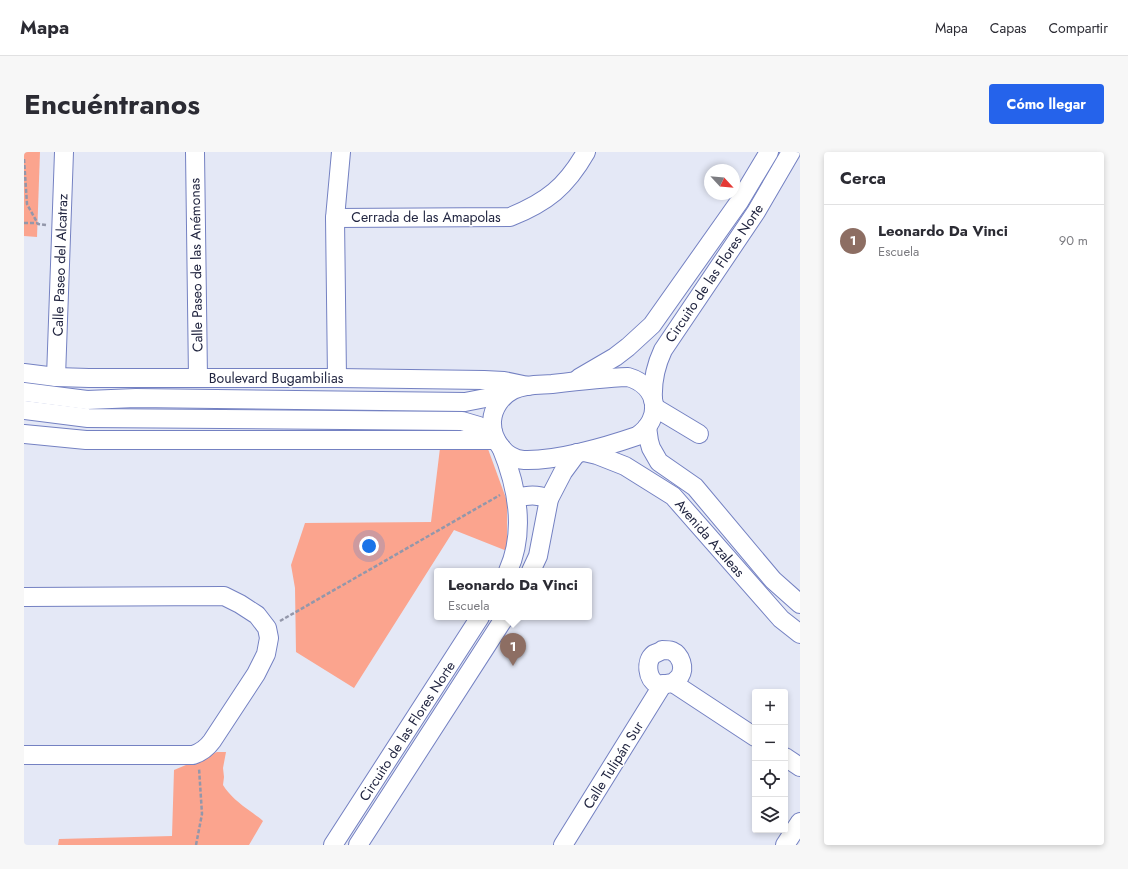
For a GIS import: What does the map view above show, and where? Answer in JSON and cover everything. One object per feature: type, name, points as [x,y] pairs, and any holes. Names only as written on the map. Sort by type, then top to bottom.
[{"type":"street","name":"Calle Paseo del Alcatraz","points":[[56,377],[64,152]]},
{"type":"street","name":"Calle Paseo de las Anémonas","points":[[195,152],[198,378]]},
{"type":"street","points":[[337,378],[336,218],[341,152]]},
{"type":"street","name":"Cerrada de las Amapolas","points":[[336,218],[510,217],[529,209],[548,198],[565,183],[578,166],[586,152]]},
{"type":"street","name":"Circuito de las Flores Norte","points":[[571,382],[615,357],[652,325],[739,202],[769,152]]},
{"type":"street","name":"Circuito de las Flores Norte","points":[[647,427],[651,421],[654,404],[653,380],[663,350],[756,212],[791,152]]},
{"type":"street","points":[[739,202],[756,212]]},
{"type":"street","points":[[652,325],[669,340]]},
{"type":"street","name":"Boulevard Bugambilias","points":[[24,373],[56,377],[484,380],[504,381],[528,386]]},
{"type":"street","points":[[528,386],[628,377],[646,387],[654,404],[699,434]]},
{"type":"street","points":[[136,398],[158,378]]},
{"type":"street","name":"Boulevard Bugambilias","points":[[24,392],[88,400],[136,398],[465,402],[506,394],[516,389],[528,386]]},
{"type":"street","points":[[506,394],[500,400],[493,415],[497,440],[507,462],[515,492],[519,522],[518,540],[509,568]]},
{"type":"street","points":[[24,410],[88,418],[462,421],[479,426],[497,440],[514,458],[523,460],[541,459],[580,452],[636,436],[647,427]]},
{"type":"street","name":"Avenida Azaleas","points":[[647,427],[651,448],[659,462],[695,487],[773,580],[800,604]]},
{"type":"street","points":[[24,434],[86,440],[497,440]]},
{"type":"street","points":[[532,568],[538,556],[549,499],[563,472],[580,452]]},
{"type":"street","name":"Avenida Azaleas","points":[[580,452],[597,455],[625,466],[673,496],[781,619],[800,634]]},
{"type":"street","points":[[515,492],[527,495],[539,495],[549,499]]},
{"type":"street","points":[[24,597],[218,595],[224,596],[260,619],[267,628],[269,634],[268,648],[259,669],[212,741],[198,754],[24,755]]},
{"type":"street","name":"Circuito de las Flores Norte","points":[[333,845],[478,620]]},
{"type":"street","name":"Circuito de las Flores Norte","points":[[358,845],[453,700],[503,620]]},
{"type":"street","name":"Calle Tulipán Sur","points":[[563,845],[668,684],[752,735]]},
{"type":"street","points":[[434,688],[453,700]]},
{"type":"street","points":[[788,759],[800,767]]},
{"type":"street","points":[[785,845],[800,822]]},
{"type":"path","points":[[24,159],[27,204],[38,224]]},
{"type":"path","points":[[24,223],[62,228]]},
{"type":"path","points":[[267,628],[515,492]]},
{"type":"path","points":[[196,845],[202,814],[198,754]]},
{"type":"shaded area","points":[[24,152],[40,152],[37,237],[24,236]]},
{"type":"shaded area","points":[[440,448],[488,449],[507,501],[507,551],[454,530],[354,688],[296,652],[295,588],[291,565],[305,523],[431,522]]},
{"type":"shaded area","points":[[217,752],[226,752],[223,768],[223,785],[235,799],[263,821],[249,845],[58,845],[59,839],[172,836],[174,770]]},
{"type":"place","name":"Leonardo Da Vinci","points":[[513,666]]}]
